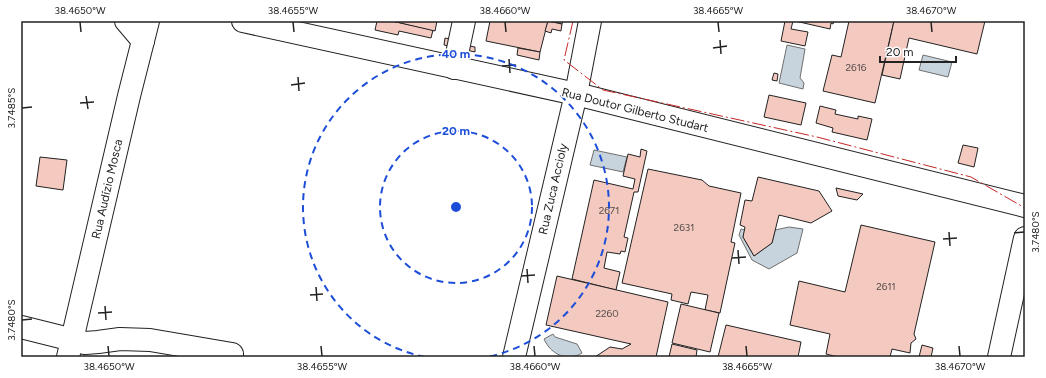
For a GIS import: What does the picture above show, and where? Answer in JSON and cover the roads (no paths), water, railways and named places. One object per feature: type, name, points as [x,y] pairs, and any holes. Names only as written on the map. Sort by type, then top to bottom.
[{"type":"street","points":[[126,21],[146,31]]},
{"type":"street","name":"Rua Doutor Gilberto Studart","points":[[243,21],[576,94],[1025,206]]},
{"type":"street","points":[[454,68],[464,21]]},
{"type":"street","name":"Rua Zuca Accioly","points":[[514,357],[576,94],[590,21]]},
{"type":"street","name":"Rua Audízio Mosca","points":[[70,349],[129,96],[146,31]]},
{"type":"street","points":[[999,357],[1025,238]]},
{"type":"street","points":[[21,327],[70,349],[85,343],[120,339],[150,340],[232,354]]}]
